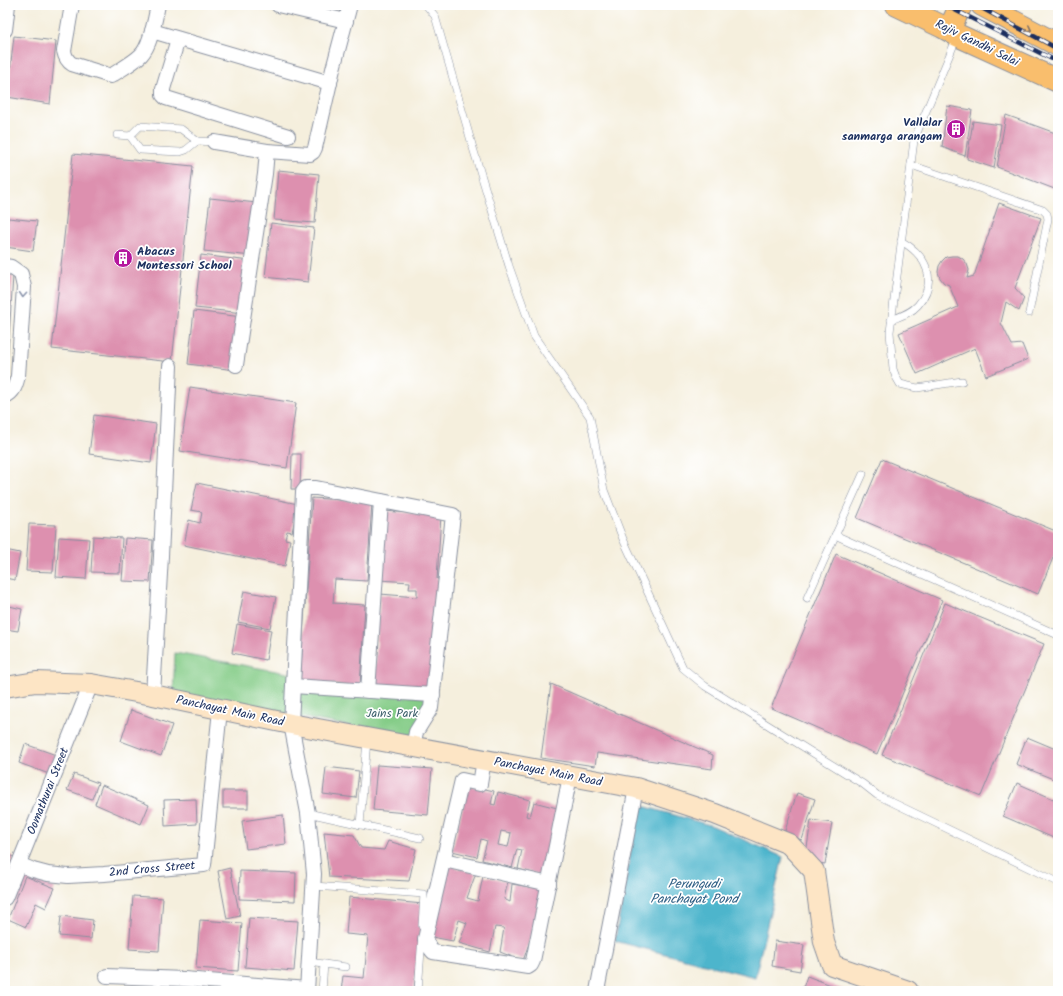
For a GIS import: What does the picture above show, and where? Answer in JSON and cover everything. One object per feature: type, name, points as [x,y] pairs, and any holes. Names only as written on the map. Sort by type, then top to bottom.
[{"type":"main road","name":"Rajiv Gandhi Salai","points":[[897,5],[1058,81]]},
{"type":"main road","points":[[948,5],[948,30]]},
{"type":"main road","points":[[948,30],[961,5]]},
{"type":"main road","points":[[995,10],[1058,44]]},
{"type":"street","points":[[5,30],[8,5]]},
{"type":"street","points":[[72,5],[64,50],[65,57],[69,62],[111,76],[141,55],[146,49],[158,5]]},
{"type":"street","points":[[278,5],[346,21]]},
{"type":"street","points":[[214,142],[267,151],[310,154],[313,152],[350,5]]},
{"type":"street","points":[[152,31],[330,83]]},
{"type":"street","points":[[178,39],[163,89],[163,95],[166,98],[288,136]]},
{"type":"street","points":[[236,365],[265,174],[267,151]]},
{"type":"street","points":[[5,266],[11,267],[21,274],[24,287],[18,376],[14,388],[8,396],[5,396]]},
{"type":"street","points":[[153,695],[162,556],[170,366]]},
{"type":"street","points":[[107,976],[184,979],[307,990],[314,874],[308,814],[291,724],[303,492],[306,488],[316,488],[453,515],[431,708],[416,732],[413,747]]},
{"type":"street","points":[[368,691],[381,501]]},
{"type":"street","name":"Panchayat Main Road","points":[[5,687],[36,682],[91,684],[153,695],[367,739],[636,788],[715,814],[789,844],[814,871],[824,942],[832,965],[908,991]]},
{"type":"street","name":"Oomathurai Street","points":[[5,898],[91,684]]},
{"type":"street","points":[[293,686],[433,695]]},
{"type":"street","name":"2nd Cross Street","points":[[19,864],[48,874],[68,876],[204,865],[220,710]]},
{"type":"street","points":[[484,760],[480,784],[462,780],[425,939],[433,952],[528,967],[531,965],[534,961],[570,776]]},
{"type":"street","points":[[597,991],[636,788]]},
{"type":"street","points":[[444,860],[548,884]]},
{"type":"lane","points":[[426,5],[435,16],[500,236],[534,336],[590,417],[604,490],[623,539],[683,668],[705,686],[862,784],[877,795],[1058,882]]},
{"type":"lane","points":[[948,30],[914,140],[890,332],[893,369],[900,384],[917,388],[962,381]]},
{"type":"lane","points":[[117,135],[130,136],[140,126],[181,129],[197,141],[214,142]]},
{"type":"lane","points":[[130,136],[140,150],[180,152],[186,150],[197,141]]},
{"type":"lane","points":[[911,165],[1043,210],[1047,214],[1048,219],[1029,313]]},
{"type":"lane","points":[[891,320],[907,314],[917,305],[924,296],[928,283],[927,269],[923,259],[901,241]]},
{"type":"lane","points":[[807,598],[863,474]]},
{"type":"lane","points":[[836,535],[1058,635]]},
{"type":"lane","points":[[360,825],[367,739]]},
{"type":"lane","points":[[308,814],[420,838]]},
{"type":"lane","points":[[314,886],[424,894],[418,991]]},
{"type":"lane","points":[[309,962],[346,966]]},
{"type":"lane","points":[[322,991],[324,964]]},
{"type":"green space","name":"Jains Park","points":[[175,653],[427,698],[421,739],[173,694]]},
{"type":"water","name":"Perungudi Panchayat Pond","points":[[639,805],[713,826],[783,857],[755,977],[615,941]]},
{"type":"building","points":[[14,36],[56,41],[50,104],[7,97]]},
{"type":"building","name":"Vallalar sanmarga arangam","points":[[947,106],[972,110],[965,156],[942,147]]},
{"type":"building","points":[[1006,115],[1058,134],[1057,190],[997,167]]},
{"type":"building","points":[[973,121],[1001,125],[994,168],[967,159]]},
{"type":"building","name":"Abacus Montessori School","points":[[73,154],[193,166],[172,362],[52,349]]},
{"type":"building","points":[[278,170],[319,174],[315,223],[274,220]]},
{"type":"building","points":[[210,198],[257,203],[252,256],[204,251]]},
{"type":"building","points":[[999,203],[1041,218],[1015,288],[1024,298],[1019,311],[1006,302],[1001,323],[1012,345],[1022,344],[1028,359],[986,376],[975,348],[917,374],[899,333],[958,307],[949,285],[944,283],[940,278],[938,272],[939,266],[946,257],[958,256],[967,264],[969,270],[967,278],[974,276]]},
{"type":"building","points":[[8,218],[37,221],[33,251],[5,247]]},
{"type":"building","points":[[271,223],[314,228],[308,282],[265,277]]},
{"type":"building","points":[[201,255],[250,261],[244,313],[195,308]]},
{"type":"building","points":[[5,276],[13,276],[6,382],[5,382]]},
{"type":"building","points":[[194,311],[242,317],[235,370],[188,364]]},
{"type":"building","points":[[190,387],[296,403],[287,468],[180,451]]},
{"type":"building","points":[[94,415],[156,424],[151,463],[89,454]]},
{"type":"building","points":[[292,454],[301,454],[300,489],[291,489]]},
{"type":"building","points":[[882,459],[1058,532],[1058,546],[1038,594],[857,518]]},
{"type":"building","points":[[197,483],[298,504],[292,532],[287,531],[285,539],[290,540],[285,566],[184,545],[189,520],[200,523],[202,512],[191,510]]},
{"type":"building","points":[[312,498],[372,502],[367,581],[335,579],[333,603],[365,605],[360,687],[300,683]]},
{"type":"building","points":[[383,511],[441,515],[437,579],[439,579],[431,689],[374,686],[380,594],[417,597],[417,589],[409,589],[410,582],[379,580]]},
{"type":"building","points":[[29,524],[56,525],[53,572],[26,571]]},
{"type":"building","points":[[93,536],[122,538],[120,573],[91,572]]},
{"type":"building","points":[[59,537],[89,539],[86,579],[56,577]]},
{"type":"building","points":[[125,538],[153,540],[150,582],[122,581]]},
{"type":"building","points":[[5,550],[20,553],[15,580],[5,578]]},
{"type":"building","points":[[836,554],[942,600],[877,754],[771,708]]},
{"type":"building","points":[[244,591],[276,597],[270,628],[238,622]]},
{"type":"building","points":[[945,603],[1044,644],[981,796],[882,755]]},
{"type":"building","points":[[5,605],[22,609],[18,631],[5,629]]},
{"type":"building","points":[[237,624],[271,630],[266,660],[232,653]]},
{"type":"building","points":[[551,684],[713,755],[712,769],[597,753],[595,766],[541,758]]},
{"type":"building","points":[[131,710],[172,725],[161,756],[121,741]]},
{"type":"building","points":[[1027,737],[1058,750],[1058,781],[1016,764]]},
{"type":"building","points":[[25,744],[56,755],[49,774],[19,763]]},
{"type":"building","points":[[377,765],[432,769],[428,815],[373,810]]},
{"type":"building","points":[[326,767],[359,771],[356,798],[323,794]]},
{"type":"building","points":[[74,774],[98,783],[92,799],[67,790]]},
{"type":"building","points":[[1017,783],[1058,801],[1058,840],[1003,816]]},
{"type":"building","points":[[102,785],[149,805],[141,824],[95,804]]},
{"type":"building","points":[[468,785],[494,791],[491,804],[495,805],[498,792],[530,800],[526,816],[530,817],[534,802],[561,809],[544,876],[518,869],[522,850],[517,849],[512,868],[482,860],[487,841],[481,839],[477,857],[452,851]],"holes":[[[501,831],[511,833],[508,847],[498,845]]]},
{"type":"building","points":[[223,791],[248,791],[248,808],[223,808]]},
{"type":"building","points":[[797,793],[815,799],[802,840],[784,834]]},
{"type":"building","points":[[196,799],[197,824],[165,826],[164,800]]},
{"type":"building","points":[[283,815],[286,844],[246,849],[242,821]]},
{"type":"building","points":[[811,820],[832,823],[825,864],[805,861]]},
{"type":"building","points":[[324,832],[354,835],[361,848],[384,850],[388,841],[416,849],[409,881],[329,877]]},
{"type":"building","points":[[5,853],[14,857],[8,872],[5,871]]},
{"type":"building","points":[[445,864],[476,873],[467,898],[478,901],[483,876],[508,881],[504,899],[510,902],[512,884],[547,890],[523,961],[500,952],[504,928],[495,927],[490,952],[459,943],[467,923],[459,920],[453,941],[432,937]]},
{"type":"building","points":[[230,868],[240,916],[227,919],[218,871]]},
{"type":"building","points":[[240,871],[296,873],[295,901],[239,899]]},
{"type":"building","points":[[25,876],[55,888],[46,908],[36,903],[26,927],[8,919]]},
{"type":"building","points":[[133,896],[163,898],[159,951],[129,949]]},
{"type":"building","points":[[349,897],[423,904],[414,991],[341,991],[343,976],[364,978],[368,936],[346,934]]},
{"type":"building","points":[[61,916],[93,920],[91,939],[59,936]]},
{"type":"building","points":[[249,918],[298,921],[294,971],[245,967]]},
{"type":"building","points":[[200,920],[242,923],[238,971],[196,968]]},
{"type":"building","points":[[775,941],[804,945],[800,971],[772,966]]},
{"type":"building","points":[[807,976],[847,991],[802,991]]},
{"type":"railway","points":[[945,5],[1058,62]]},
{"type":"railway","points":[[976,5],[1058,49]]},
{"type":"place","name":"Vallalar sanmarga arangam","points":[[956,129]]},
{"type":"place","name":"Abacus Montessori School","points":[[123,258]]}]
